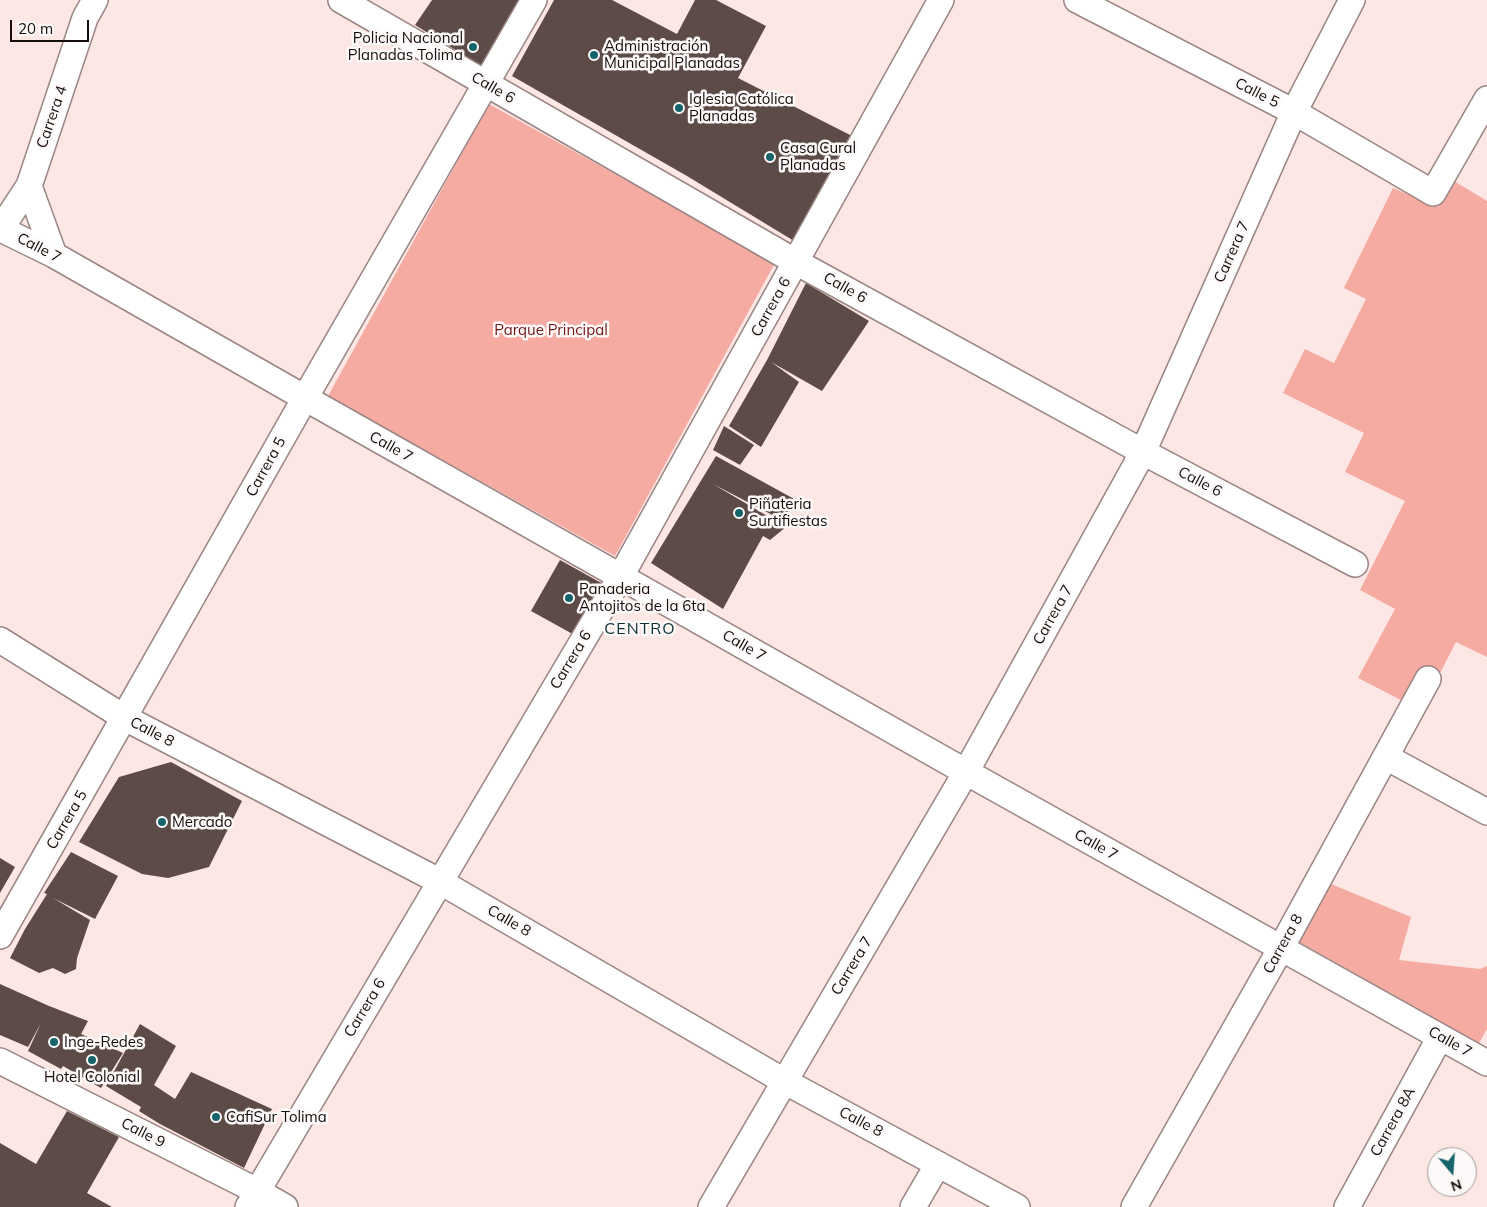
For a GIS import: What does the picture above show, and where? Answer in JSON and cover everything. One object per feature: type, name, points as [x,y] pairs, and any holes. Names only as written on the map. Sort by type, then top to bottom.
[{"type":"street","name":"Carrera 4","points":[[0,230],[29,186],[85,18],[95,0]]},
{"type":"street","name":"Calle 6","points":[[341,0],[796,262],[1143,452],[1355,564]]},
{"type":"street","name":"Carrera 5","points":[[0,936],[305,398],[534,0]]},
{"type":"street","name":"Carrera 6","points":[[252,1199],[621,576],[941,0]]},
{"type":"street","name":"Calle 5","points":[[1077,0],[1294,112],[1433,193],[1487,100]]},
{"type":"street","name":"Carrera 7","points":[[711,1207],[966,772],[1143,452],[1294,112],[1352,0]]},
{"type":"street","points":[[29,186],[54,255]]},
{"type":"street","name":"Calle 7","points":[[0,230],[54,255],[966,772],[1487,1063]]},
{"type":"street","name":"Calle 8","points":[[0,640],[125,718],[440,881],[784,1081],[1017,1207]]},
{"type":"street","name":"Carrera 8","points":[[1134,1207],[1281,948],[1428,679]]},
{"type":"street","points":[[1386,757],[1487,812]]},
{"type":"street","name":"Carrera 8A","points":[[1346,1207],[1440,1037]]},
{"type":"street","name":"Calle 9","points":[[0,1061],[252,1199],[285,1207]]},
{"type":"street","points":[[913,1207],[938,1164]]},
{"type":"green space","name":"Parque Principal","points":[[489,104],[775,263],[615,556],[328,396]]},
{"type":"green space","points":[[1454,181],[1487,201],[1487,657],[1456,642],[1420,712],[1358,678],[1395,609],[1360,590],[1405,501],[1345,472],[1364,433],[1283,393],[1305,349],[1334,363],[1366,299],[1344,288],[1393,188],[1438,207]]},
{"type":"green space","points":[[1331,884],[1411,917],[1399,960],[1480,969],[1487,966],[1487,1029],[1479,1043],[1299,942]]},
{"type":"building","name":"Policia Nacional Planadas Tolima","points":[[432,0],[522,0],[485,68],[415,25]]},
{"type":"building","points":[[554,0],[612,0],[677,34],[695,0],[716,0],[766,26],[738,78],[854,137],[794,241],[687,176],[512,76]]},
{"type":"building","points":[[806,283],[869,321],[822,391],[771,362],[799,382],[761,447],[729,426],[767,360]]},
{"type":"building","points":[[724,426],[754,445],[740,465],[713,450]]},
{"type":"building","points":[[716,456],[796,500],[782,520],[713,484],[786,527],[770,540],[763,536],[723,609],[651,563]]},
{"type":"building","name":"Panaderia Antojitos de la 6ta","points":[[560,560],[605,585],[578,637],[531,611]]},
{"type":"building","name":"Mercado","points":[[171,762],[242,801],[209,867],[168,878],[142,874],[79,842],[119,777]]},
{"type":"building","points":[[71,852],[118,876],[95,919],[53,898],[90,920],[77,958],[76,969],[65,974],[53,968],[39,973],[10,958],[25,929],[47,894],[44,893]]},
{"type":"building","points":[[0,858],[15,867],[0,893]]},
{"type":"building","points":[[0,984],[88,1021],[81,1034],[123,1053],[101,1088],[63,1066],[61,1069],[28,1051],[41,1023],[28,1047],[0,1035]]},
{"type":"building","name":"CafiSur Tolima","points":[[140,1024],[176,1046],[154,1085],[175,1099],[191,1072],[272,1109],[244,1168],[160,1124],[139,1111],[141,1107],[106,1086]]},
{"type":"building","points":[[67,1111],[119,1137],[87,1193],[112,1207],[0,1207],[0,1143],[36,1164]]},
{"type":"place","name":"Policia Nacional Planadas Tolima","points":[[473,47]]},
{"type":"place","name":"Administración Municipal Planadas","points":[[594,55]]},
{"type":"place","name":"Iglesia Católica Planadas","points":[[679,108]]},
{"type":"place","name":"Casa Cural Planadas","points":[[770,157]]},
{"type":"place","name":"Piñateria Surtifiestas","points":[[739,513]]},
{"type":"place","name":"Panaderia Antojitos de la 6ta","points":[[569,598]]},
{"type":"place","name":"Mercado","points":[[162,822]]},
{"type":"place","name":"Inge-Redes","points":[[54,1042]]},
{"type":"place","name":"Hotel Colonial","points":[[92,1060]]},
{"type":"place","name":"CafiSur Tolima","points":[[216,1117]]},
{"type":"district","name":"CENTRO","points":[[640,629]]}]
